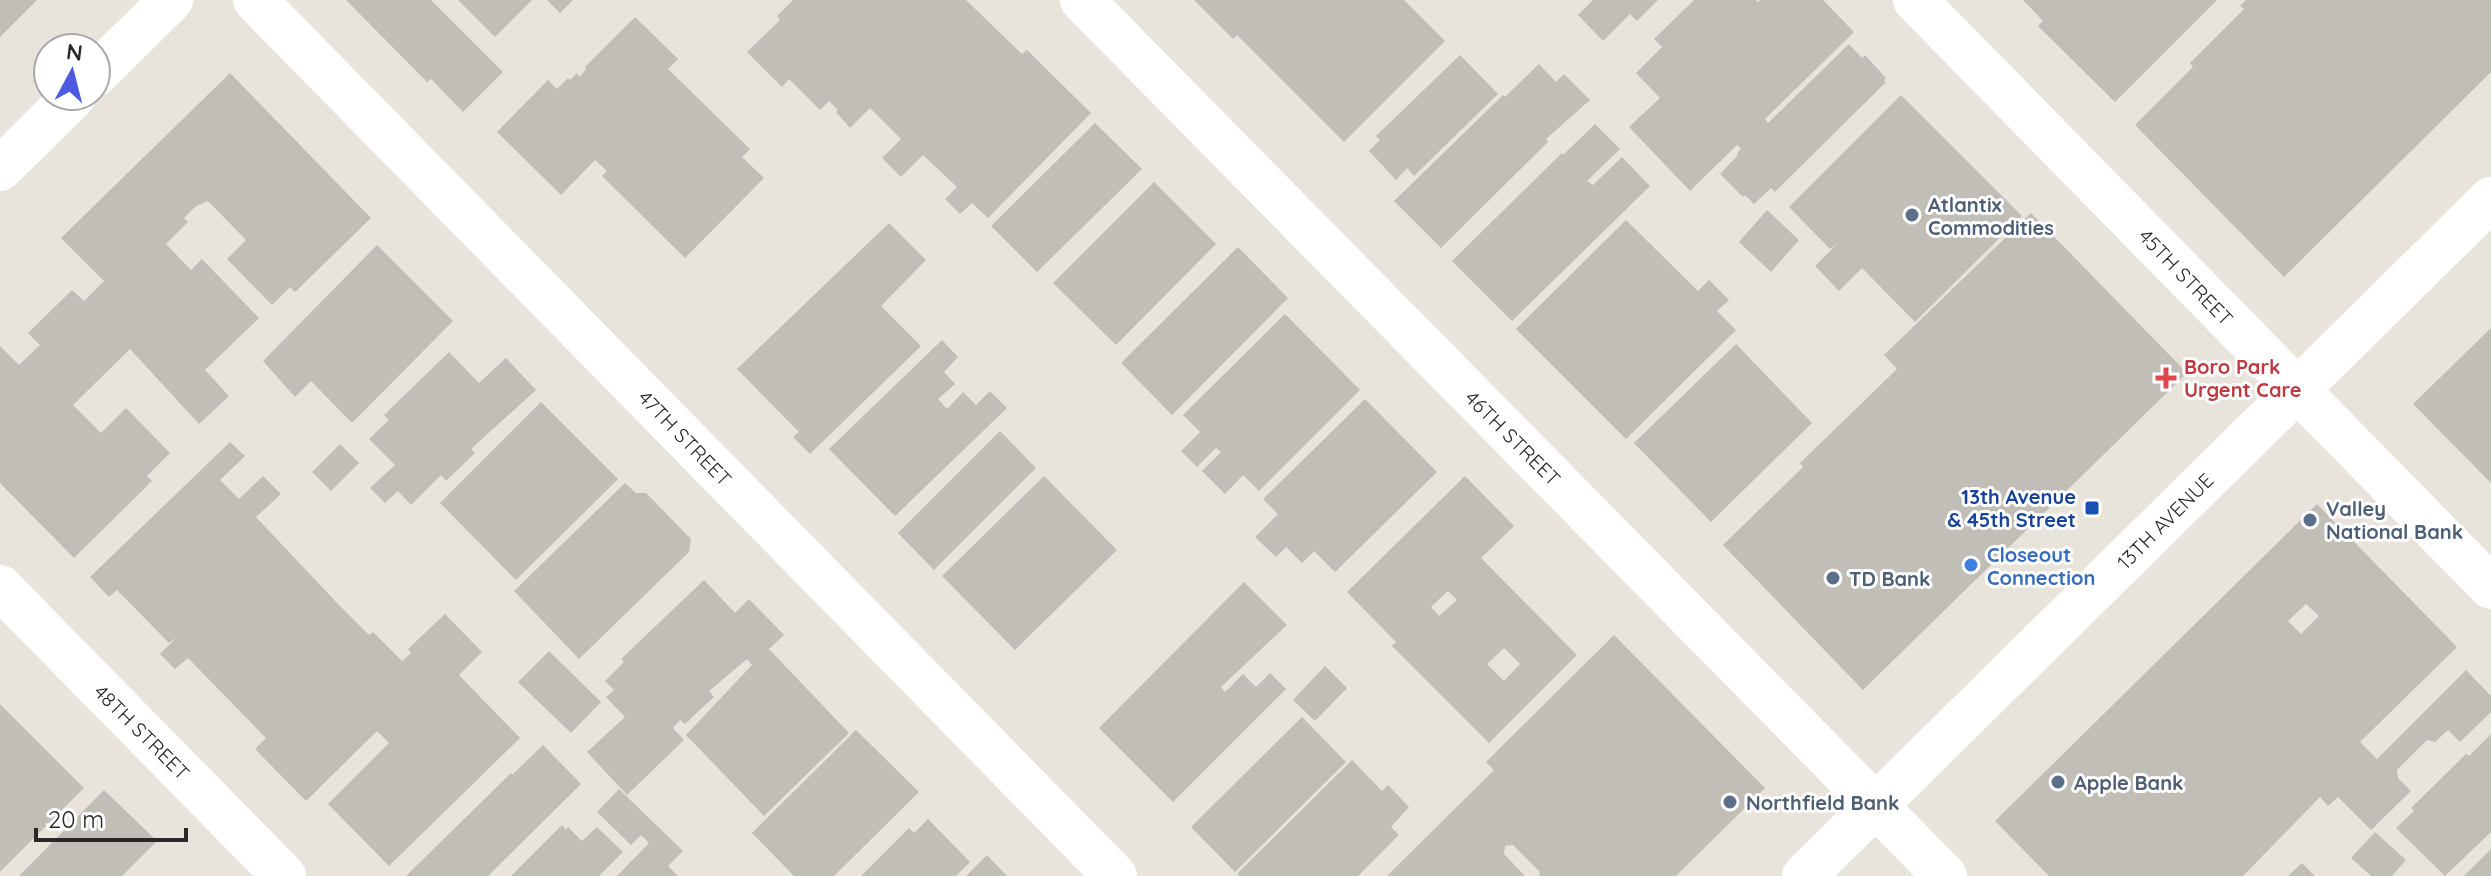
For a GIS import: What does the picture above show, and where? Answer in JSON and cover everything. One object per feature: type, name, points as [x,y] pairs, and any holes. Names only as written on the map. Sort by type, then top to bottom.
[{"type":"street","points":[[112,58],[171,0]]},
{"type":"street","name":"47TH STREET","points":[[255,0],[1115,876]]},
{"type":"street","name":"46TH STREET","points":[[1082,0],[1945,876]]},
{"type":"street","name":"45TH STREET","points":[[1915,0],[2491,587]]},
{"type":"street","points":[[0,169],[58,112]]},
{"type":"street","name":"13TH AVENUE","points":[[1804,876],[2491,199]]},
{"type":"street","name":"48TH STREET","points":[[0,587],[284,876]]},
{"type":"building","points":[[0,0],[37,0],[0,37]]},
{"type":"building","points":[[346,0],[431,0],[503,72],[463,112],[431,79],[427,82]]},
{"type":"building","points":[[458,0],[532,0],[495,37]]},
{"type":"building","points":[[547,0],[573,0],[560,13]]},
{"type":"building","points":[[793,0],[966,0],[1022,54],[1027,50],[1091,113],[988,218],[972,203],[960,214],[945,199],[957,187],[923,155],[901,177],[882,158],[901,139],[870,108],[850,128],[829,101],[820,110],[789,79],[782,87],[747,52],[780,20],[777,16]]},
{"type":"building","points":[[1194,0],[1404,0],[1445,41],[1344,142],[1237,35],[1233,39]]},
{"type":"building","points":[[1593,0],[1658,0],[1637,21],[1630,14],[1603,41],[1578,15]]},
{"type":"building","points":[[1694,0],[1823,0],[1854,32],[1765,119],[1768,123],[1849,44],[1862,58],[1865,55],[1886,78],[1886,82],[1775,192],[1771,188],[1754,204],[1720,174],[1738,155],[1741,149],[1737,145],[1690,191],[1629,127],[1660,98],[1636,73],[1662,47],[1654,39]]},
{"type":"building","points":[[2023,0],[2217,0],[2115,102],[2038,26],[2043,21]]},
{"type":"building","points":[[2246,0],[2491,0],[2491,72],[2284,277],[2135,125],[2193,67],[2190,63],[2244,9],[2240,6]]},
{"type":"building","points":[[635,17],[678,59],[668,69],[750,149],[742,157],[764,178],[685,258],[602,176],[607,171],[595,160],[561,195],[497,132],[548,80],[557,89],[577,73],[580,77],[585,67]]},
{"type":"building","points":[[1460,55],[1498,94],[1414,176],[1407,168],[1396,180],[1369,151],[1380,140],[1376,136]]},
{"type":"building","points":[[1539,64],[1556,82],[1564,74],[1590,100],[1546,139],[1548,142],[1441,248],[1394,201]]},
{"type":"building","points":[[230,73],[371,218],[295,292],[290,287],[272,305],[227,259],[246,240],[208,201],[196,206],[184,218],[188,222],[166,244],[191,270],[202,259],[259,318],[205,370],[229,396],[199,424],[130,349],[73,405],[101,433],[126,408],[170,453],[147,476],[152,481],[74,558],[0,483],[0,346],[19,365],[40,345],[28,333],[72,290],[84,301],[104,281],[61,238]]},
{"type":"building","points":[[1901,95],[2022,216],[1915,322],[1862,268],[1839,291],[1815,266],[1837,244],[1830,249],[1789,207]]},
{"type":"building","points":[[1095,123],[1142,169],[1037,272],[991,226]]},
{"type":"building","points":[[1595,124],[1620,149],[1587,181],[1593,185],[1622,157],[1650,186],[1512,321],[1452,261]]},
{"type":"building","points":[[1154,182],[1216,244],[1116,345],[1053,283]]},
{"type":"building","points":[[1767,210],[1799,240],[1771,272],[1739,242]]},
{"type":"building","points":[[2031,213],[2187,373],[1863,690],[1723,545],[1803,467],[1800,463],[1897,369],[1884,355]]},
{"type":"building","points":[[1626,220],[1698,291],[1709,280],[1729,300],[1717,311],[1736,330],[1626,439],[1516,329]]},
{"type":"building","points":[[889,223],[926,260],[881,306],[921,346],[810,454],[793,437],[799,432],[737,369]]},
{"type":"building","points":[[377,245],[453,321],[352,423],[311,381],[295,397],[263,361]]},
{"type":"building","points":[[1238,247],[1288,298],[1172,415],[1121,363]]},
{"type":"building","points":[[1285,314],[1360,390],[1259,491],[1243,475],[1225,494],[1202,471],[1221,452],[1216,448],[1197,467],[1181,451],[1200,432],[1183,415]]},
{"type":"building","points":[[2491,328],[2491,483],[2413,404]]},
{"type":"building","points":[[942,340],[958,357],[944,372],[955,384],[938,399],[947,409],[963,392],[976,405],[990,391],[1007,408],[895,516],[829,449]]},
{"type":"building","points":[[1736,344],[1812,423],[1711,522],[1634,443]]},
{"type":"building","points":[[449,352],[479,383],[506,358],[536,390],[471,449],[475,453],[446,481],[441,475],[411,505],[398,491],[385,503],[370,488],[395,465],[369,439],[389,420],[384,415]]},
{"type":"building","points":[[1365,399],[1437,472],[1335,572],[1314,551],[1302,563],[1286,547],[1276,557],[1255,537],[1278,514],[1263,499]]},
{"type":"building","points":[[541,402],[618,479],[516,580],[440,503]]},
{"type":"building","points":[[1000,431],[1036,468],[934,570],[898,533]]},
{"type":"building","points":[[230,442],[245,456],[220,480],[239,499],[263,476],[281,494],[256,517],[337,603],[369,635],[373,632],[402,661],[411,653],[408,649],[445,614],[482,652],[459,675],[520,738],[389,866],[328,804],[389,743],[377,731],[306,801],[255,749],[266,738],[188,658],[175,669],[160,654],[177,637],[169,643],[117,590],[109,597],[90,577]]},
{"type":"building","points":[[340,444],[359,463],[331,491],[312,472]]},
{"type":"building","points":[[1044,476],[1117,550],[1015,650],[942,576]]},
{"type":"building","points":[[1465,476],[1514,526],[1481,558],[1577,655],[1489,743],[1392,646],[1396,642],[1347,592]],"holes":[[[1448,591],[1457,600],[1439,616],[1431,607]],[[1504,648],[1520,664],[1504,681],[1487,664]]]},
{"type":"building","points":[[625,483],[636,493],[646,493],[691,539],[689,552],[579,659],[514,591]]},
{"type":"building","points":[[2317,504],[2457,647],[2360,742],[2377,759],[2466,670],[2491,696],[2491,712],[2460,742],[2448,730],[2435,742],[2427,740],[2397,770],[2398,778],[2411,791],[2371,830],[2338,797],[2328,806],[2320,797],[2243,876],[2049,876],[1995,821]],"holes":[[[2306,604],[2319,616],[2301,634],[2288,621]]]},
{"type":"building","points":[[704,580],[735,613],[749,599],[784,635],[769,649],[849,733],[764,816],[686,735],[752,665],[747,659],[709,691],[714,697],[685,724],[680,720],[673,728],[684,740],[627,795],[587,752],[625,717],[606,697],[614,690],[605,681],[624,662],[621,659]]},
{"type":"building","points":[[1244,582],[1287,625],[1221,687],[1225,692],[1243,674],[1256,687],[1270,673],[1286,689],[1173,802],[1099,728]]},
{"type":"building","points":[[1614,635],[1765,788],[1676,876],[1539,876],[1540,872],[1513,845],[1505,846],[1504,854],[1525,876],[1387,876],[1494,770],[1486,762]]},
{"type":"building","points":[[549,651],[601,702],[571,733],[518,682]]},
{"type":"building","points":[[1325,666],[1347,688],[1315,721],[1293,700]]},
{"type":"building","points":[[0,704],[84,788],[0,872]]},
{"type":"building","points":[[1302,717],[1346,762],[1235,872],[1191,827]]},
{"type":"building","points":[[856,730],[919,792],[834,876],[794,876],[752,833]]},
{"type":"building","points":[[2491,734],[2491,832],[2445,876],[2396,828],[2414,811],[2411,808]]},
{"type":"building","points":[[543,745],[581,784],[488,876],[406,876],[511,773]]},
{"type":"building","points":[[1352,760],[1382,791],[1388,785],[1409,807],[1391,827],[1399,835],[1358,876],[1237,874]]},
{"type":"building","points":[[619,789],[683,851],[668,866],[678,876],[617,876],[649,843],[641,835],[631,845],[597,812]]},
{"type":"building","points":[[104,790],[157,841],[122,876],[19,876]]},
{"type":"building","points":[[928,819],[970,862],[956,876],[861,876],[909,828],[914,833]]},
{"type":"building","points":[[562,825],[582,841],[597,827],[623,852],[599,876],[511,876]]},
{"type":"building","points":[[2375,832],[2406,860],[2392,876],[2371,876],[2351,858]]},
{"type":"building","points":[[2491,849],[2491,876],[2464,876]]},
{"type":"building","points":[[987,855],[1007,876],[966,876]]},
{"type":"building","points":[[2302,863],[2315,876],[2288,876]]},
{"type":"place","name":"Atlantix Commodities","points":[[1912,215]]},
{"type":"place","name":"Boro Park Urgent Care","points":[[2166,378]]},
{"type":"place","name":"13th Avenue & 45th Street","points":[[2092,508]]},
{"type":"place","name":"Valley National Bank","points":[[2310,520]]},
{"type":"place","name":"Closeout Connection","points":[[1971,565]]},
{"type":"place","name":"TD Bank","points":[[1833,578]]},
{"type":"place","name":"Apple Bank","points":[[2058,782]]},
{"type":"place","name":"Northfield Bank","points":[[1730,802]]}]
